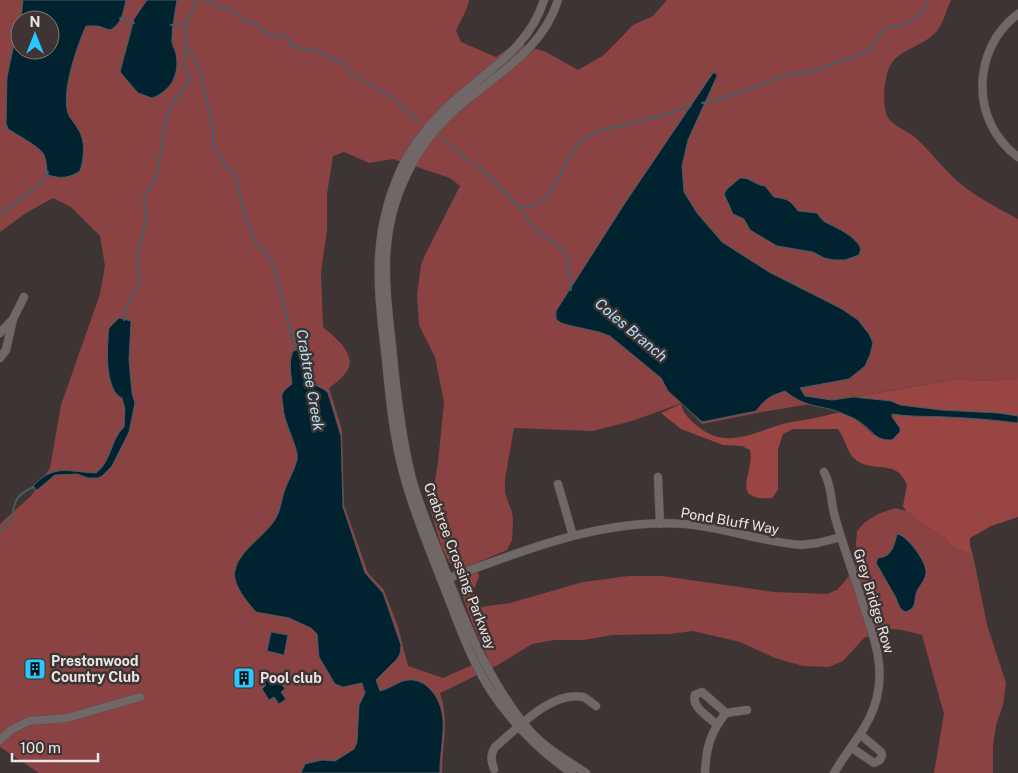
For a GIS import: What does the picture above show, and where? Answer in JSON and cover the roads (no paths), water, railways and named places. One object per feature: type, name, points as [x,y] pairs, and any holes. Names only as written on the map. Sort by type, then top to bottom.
[{"type":"street","name":"Crabtree Crossing Parkway","points":[[445,580],[408,492],[400,463],[391,411],[378,286],[378,259],[383,222],[388,201],[400,171],[426,130],[444,110],[515,49],[531,28],[544,0]]},
{"type":"street","name":"Crabtree Crossing Parkway","points":[[558,0],[546,26],[528,50],[454,111],[421,150],[407,173],[399,194],[388,236],[385,257],[396,390],[402,431],[419,501],[463,636],[492,693],[545,753],[572,773]]},
{"type":"street","points":[[1018,14],[1002,29],[994,42],[985,62],[982,82],[984,104],[989,122],[1003,144],[1018,157]]},
{"type":"street","points":[[0,358],[9,342],[13,319],[24,296]]},
{"type":"street","points":[[0,332],[13,319]]},
{"type":"street","name":"Grey Bridge Row","points":[[824,472],[830,483],[832,507],[873,634],[880,665],[880,683],[877,700],[870,719],[834,773]]},
{"type":"street","points":[[658,477],[660,524]]},
{"type":"street","points":[[558,484],[573,536]]},
{"type":"street","name":"Pond Bluff Way","points":[[445,580],[573,536],[600,530],[660,524],[683,524],[801,545],[841,537]]},
{"type":"street","points":[[716,724],[695,705],[695,694],[702,692],[726,713]]},
{"type":"street","points":[[0,740],[11,730],[29,721],[67,718],[140,697]]},
{"type":"street","points":[[494,769],[491,758],[495,747],[543,707],[564,698],[582,697],[596,706]]},
{"type":"street","points":[[705,773],[708,743],[716,724],[726,713],[747,710]]},
{"type":"street","name":"Crabtree Crossing Parkway","points":[[521,725],[548,748],[586,773]]},
{"type":"street","points":[[852,748],[874,763],[880,760],[882,755],[880,752],[861,735]]},
{"type":"water","points":[[23,0],[126,0],[121,17],[110,30],[98,26],[86,26],[75,55],[66,100],[70,117],[81,134],[83,155],[80,171],[72,175],[57,177],[48,175],[46,160],[42,152],[8,129],[6,123],[7,77],[11,60],[60,60],[60,10],[22,10]]},
{"type":"water","points":[[147,0],[177,0],[172,41],[176,54],[177,68],[173,81],[169,86],[159,95],[152,98],[138,93],[120,72],[134,19]]},
{"type":"water","points":[[713,73],[716,73],[717,76],[688,140],[682,166],[684,192],[697,213],[722,242],[769,272],[842,309],[858,320],[869,334],[873,343],[865,366],[849,379],[800,388],[805,396],[832,400],[853,397],[891,401],[900,405],[941,410],[998,413],[1018,416],[1018,423],[892,414],[900,428],[900,432],[892,440],[886,440],[877,437],[853,418],[801,401],[785,391],[769,398],[756,411],[702,422],[668,391],[661,378],[610,336],[561,323],[556,319],[556,311],[625,203]]},
{"type":"water","points":[[740,178],[765,186],[774,197],[783,198],[793,204],[798,211],[817,213],[825,222],[846,233],[859,244],[861,249],[859,255],[845,260],[824,258],[813,252],[777,246],[750,230],[744,219],[733,214],[724,194]]},
{"type":"water","points":[[119,318],[131,321],[129,360],[132,393],[135,403],[129,432],[112,466],[102,476],[88,478],[77,474],[55,475],[37,490],[32,487],[40,479],[55,472],[96,473],[105,463],[119,432],[124,427],[125,409],[122,398],[112,386],[107,356],[109,328]]},
{"type":"water","points":[[294,350],[298,350],[305,362],[308,381],[328,393],[341,436],[343,507],[365,573],[383,593],[401,645],[400,654],[397,659],[376,680],[380,691],[404,681],[417,681],[427,686],[436,697],[441,707],[443,718],[440,773],[301,773],[305,764],[322,760],[335,761],[354,749],[357,742],[359,705],[365,693],[362,683],[343,687],[335,684],[319,657],[317,634],[311,628],[289,618],[256,612],[242,594],[235,577],[240,559],[276,518],[285,488],[297,460],[296,449],[284,413],[282,397],[285,390],[292,384],[290,362]]},
{"type":"water","points":[[897,534],[906,539],[916,550],[923,562],[926,573],[917,591],[912,608],[905,612],[900,608],[876,563],[878,558],[886,556],[892,550]]},
{"type":"water","points":[[271,632],[288,635],[284,655],[267,651]]},
{"type":"water","points":[[269,674],[273,675],[273,680],[278,678],[285,689],[281,692],[286,699],[279,704],[274,697],[269,700],[262,689],[266,685],[261,684],[261,680]]},
{"type":"waterway","name":"Crabtree Creek","points":[[197,0],[186,24],[186,45],[198,65],[213,127],[213,144],[227,168],[235,173],[244,212],[256,243],[262,248],[274,266],[295,350]]},
{"type":"waterway","name":"Coles Branch","points":[[206,0],[218,7],[231,10],[246,22],[257,24],[270,36],[287,36],[291,46],[320,52],[329,58],[343,63],[349,72],[386,93],[419,121]]},
{"type":"waterway","points":[[702,103],[739,93],[782,76],[821,69],[836,62],[853,58],[869,50],[887,28],[910,22],[920,14],[929,0]]},
{"type":"waterway","points":[[120,18],[134,23]]},
{"type":"waterway","points":[[171,25],[186,24]]},
{"type":"waterway","points":[[124,320],[128,303],[140,284],[137,255],[146,218],[144,198],[155,179],[169,111],[174,100],[186,87],[190,77],[184,65],[186,45]]},
{"type":"waterway","points":[[519,207],[532,206],[542,201],[550,193],[574,150],[581,141],[595,132],[658,117],[691,106]]},
{"type":"waterway","name":"Coles Branch","points":[[440,138],[450,144],[469,162]]},
{"type":"waterway","name":"Coles Branch","points":[[474,165],[482,169],[519,207],[534,228],[564,251],[567,257],[571,290]]},
{"type":"waterway","points":[[0,215],[41,183],[48,172]]},
{"type":"waterway","points":[[0,531],[12,519],[17,498],[34,487]]},
{"type":"place","name":"Prestonwood Country Club","points":[[35,669]]},
{"type":"place","name":"Pool club","points":[[244,678]]}]
